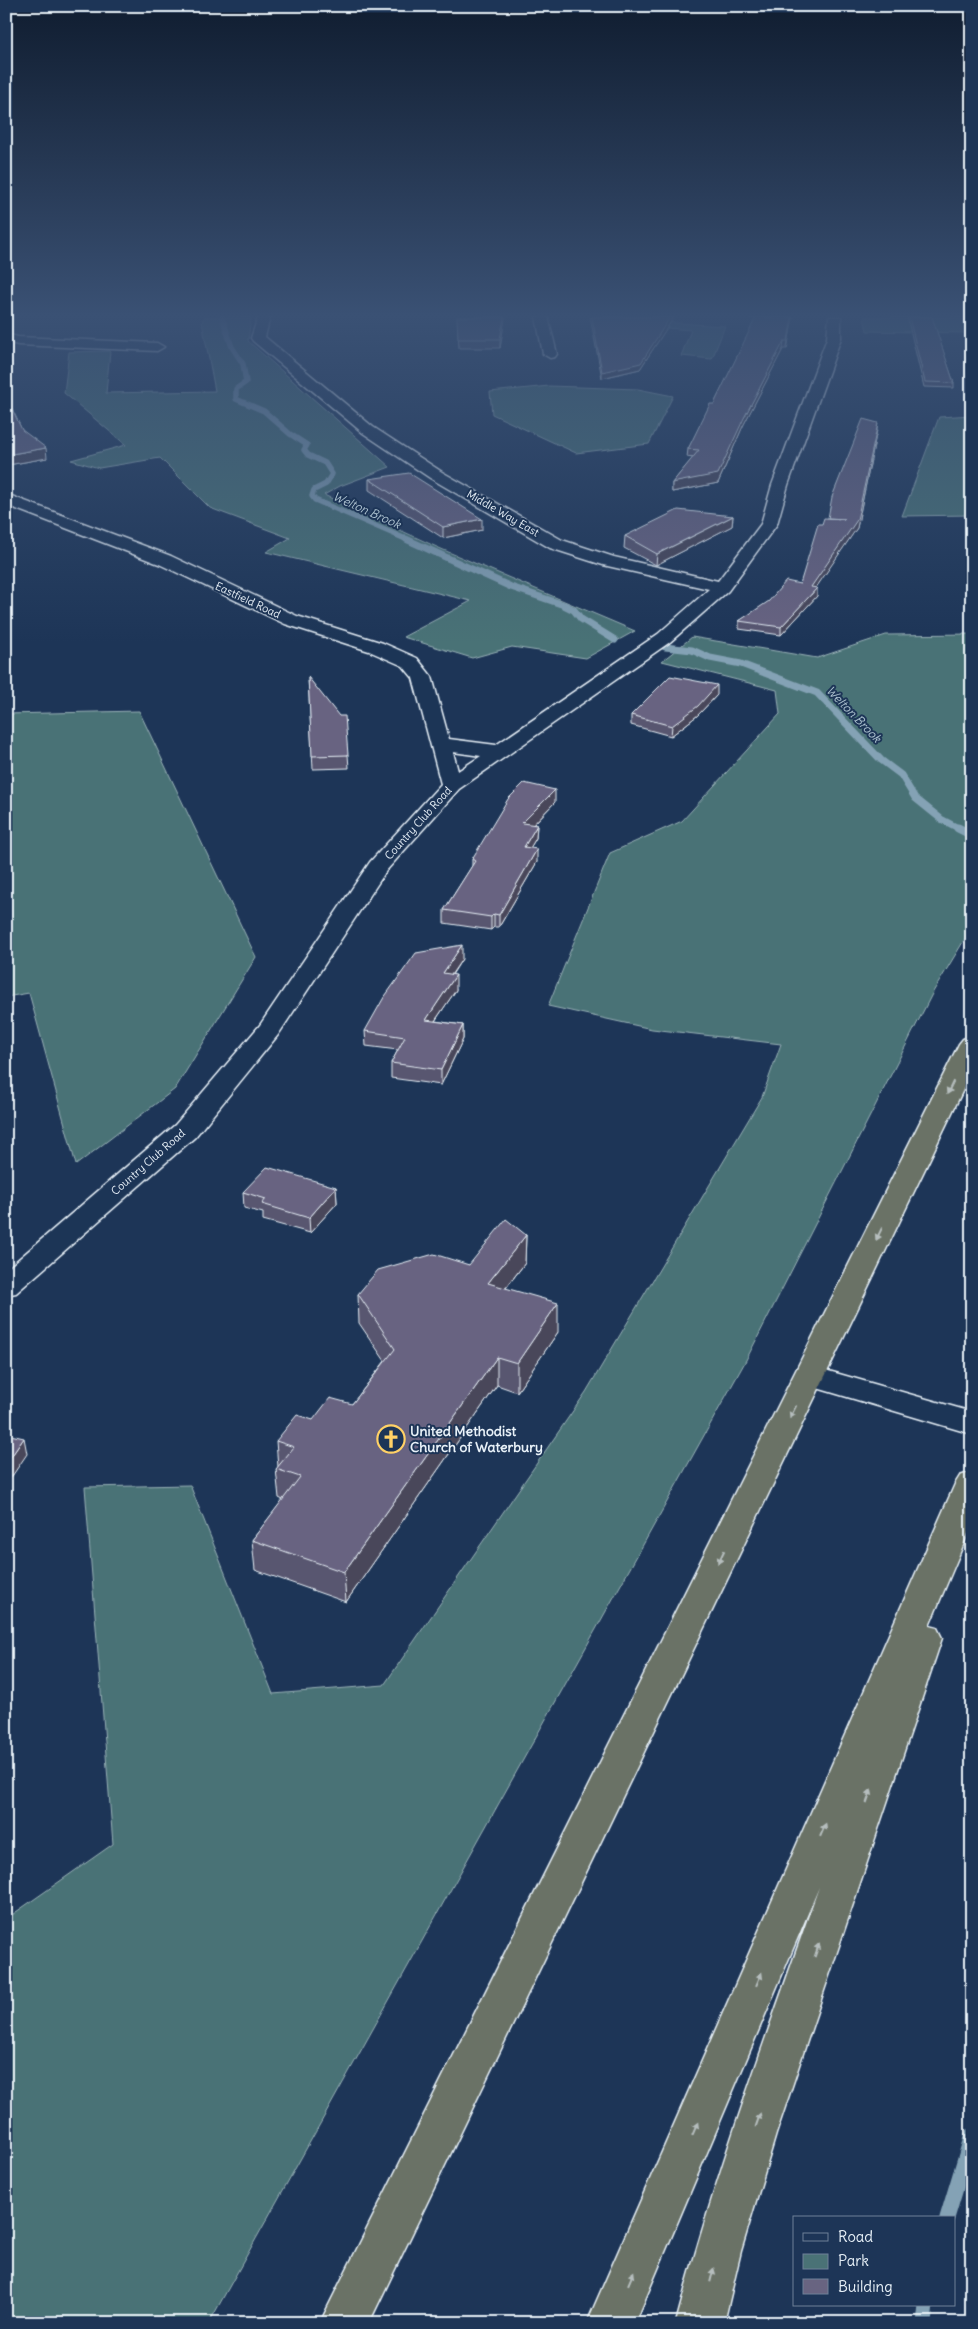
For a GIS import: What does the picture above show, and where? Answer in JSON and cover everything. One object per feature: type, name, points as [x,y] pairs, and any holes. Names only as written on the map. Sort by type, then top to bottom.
[{"type":"highway","points":[[344,2323],[811,1376],[972,1044]]},
{"type":"highway","points":[[611,2323],[972,1484]]},
{"type":"highway","points":[[700,2323],[718,2251],[754,2134],[972,1498]]},
{"type":"street","name":"Middle Way East","points":[[363,426],[436,475],[556,544],[609,561],[722,587]]},
{"type":"street","name":"Country Club Road","points":[[6,1286],[185,1131],[269,1030],[378,867],[452,786],[664,638],[722,587],[769,524],[780,485],[802,426]]},
{"type":"street","name":"Eastfield Road","points":[[6,499],[165,560],[291,620],[376,647],[410,662],[422,677],[452,786]]},
{"type":"street","points":[[440,744],[500,752]]},
{"type":"street","points":[[811,1376],[972,1423]]},
{"type":"green space","points":[[103,426],[343,426],[390,467],[340,486],[324,495],[439,548],[635,631],[586,658],[512,647],[472,658],[403,637],[471,601],[266,552],[290,538],[210,508],[160,458],[99,468],[71,460],[126,445]]},
{"type":"green space","points":[[517,426],[658,426],[649,444],[576,453]]},
{"type":"green space","points":[[936,426],[972,426],[972,515],[902,516]]},
{"type":"green space","points":[[972,634],[972,927],[933,992],[745,1362],[209,2323],[6,2323],[6,1919],[113,1844],[85,1487],[190,1485],[273,1694],[384,1685],[586,1392],[762,1097],[781,1044],[652,1029],[548,1006],[610,853],[682,821],[780,714],[777,690],[662,661],[692,637],[817,658],[886,635]]},
{"type":"green space","points":[[139,711],[256,957],[175,1089],[76,1165],[29,993],[6,997],[6,714]]},
{"type":"building","points":[[6,426],[20,426],[22,430],[46,448],[6,455]]},
{"type":"building","points":[[699,426],[740,426],[718,474],[672,483],[699,450],[688,449]]},
{"type":"building","points":[[860,426],[877,426],[857,520],[811,587],[817,588],[781,627],[739,621],[769,601],[786,581],[800,584],[818,524],[822,524],[824,518],[845,519],[828,518],[832,497]]},
{"type":"building","points":[[409,473],[482,519],[443,527],[369,479]]},
{"type":"building","points":[[678,510],[733,516],[657,554],[625,536]]},
{"type":"building","points":[[670,676],[717,685],[698,706],[672,726],[631,715]]},
{"type":"building","points":[[308,677],[339,716],[345,716],[348,755],[312,756]]},
{"type":"building","points":[[524,783],[555,790],[522,823],[537,825],[524,847],[537,849],[499,915],[494,914],[491,917],[444,910],[475,861],[472,859],[508,799]]},
{"type":"building","points":[[462,945],[443,973],[456,975],[426,1020],[463,1025],[441,1070],[391,1063],[405,1037],[365,1031],[383,999],[416,953]]},
{"type":"building","points":[[267,1167],[336,1187],[309,1218],[262,1204],[266,1199],[243,1192]]},
{"type":"building","name":"United Methodist Church of Waterbury","points":[[506,1219],[526,1235],[488,1283],[558,1303],[517,1363],[497,1357],[344,1572],[252,1540],[300,1477],[276,1469],[294,1447],[276,1441],[297,1415],[313,1420],[330,1398],[352,1404],[395,1349],[358,1294],[378,1270],[434,1254],[469,1265]]},
{"type":"building","points":[[6,1434],[24,1438],[6,1464]]},
{"type":"waterway","name":"Welton Brook","points":[[281,426],[307,445],[304,450],[308,455],[325,463],[332,474],[326,484],[314,490],[312,496],[315,500],[408,540]]},
{"type":"waterway","name":"Welton Brook","points":[[406,539],[511,587],[564,605],[574,610],[581,619],[615,640]]},
{"type":"waterway","name":"Welton Brook","points":[[665,647],[692,650],[710,658],[741,664],[817,693],[881,760],[901,775],[915,798],[941,819],[960,829]]},
{"type":"waterway","name":"Welton Brook","points":[[960,829],[972,835]]},
{"type":"waterway","name":"Welton Brook","points":[[948,2216],[972,2135]]},
{"type":"waterway","name":"Welton Brook","points":[[924,2323],[926,2306]]},
{"type":"place","name":"United Methodist Church of Waterbury","points":[[391,1439]]}]
